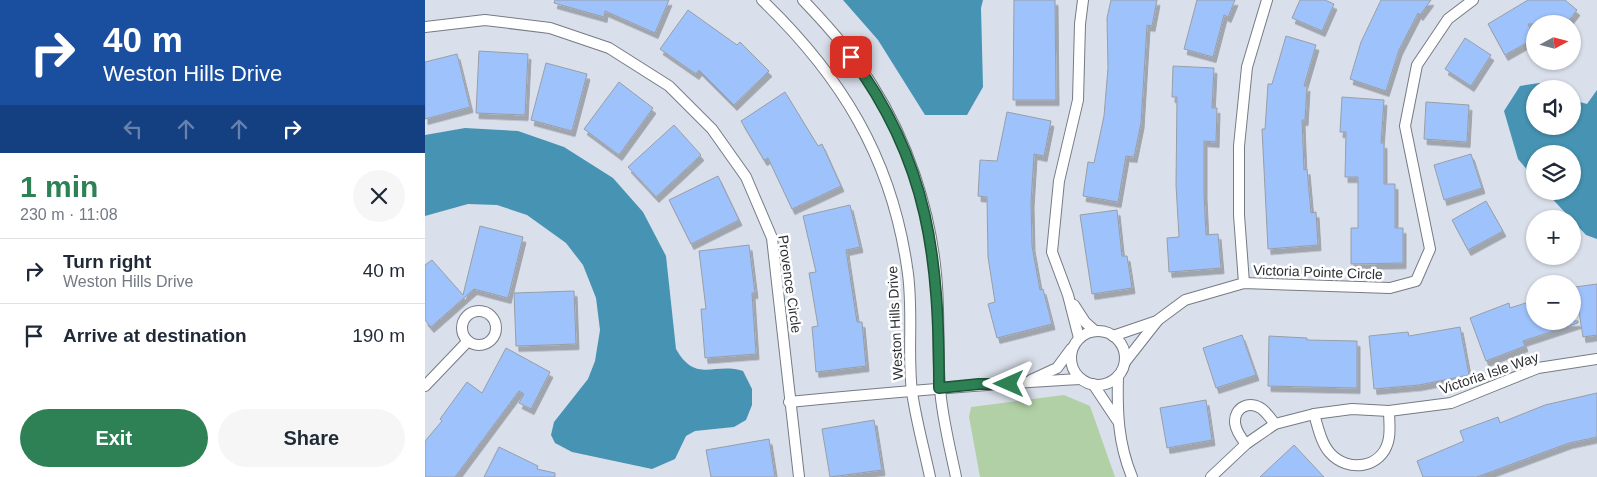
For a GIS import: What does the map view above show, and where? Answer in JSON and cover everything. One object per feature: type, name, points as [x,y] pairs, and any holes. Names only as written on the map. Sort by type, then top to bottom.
[{"type":"street","name":"Weston Hills Drive","points":[[762,0],[790,27],[831,76],[858,118],[889,186],[908,268],[912,391],[930,477]]},
{"type":"street","points":[[803,0],[830,29],[872,85],[897,132],[913,174],[928,223],[936,272],[939,316],[939,388],[956,477]]},
{"type":"street","points":[[1081,379],[1073,368],[1071,356],[1076,342],[1068,295],[1052,252],[1059,181],[1078,100],[1080,24],[1083,0]]},
{"type":"street","points":[[1244,283],[1239,215],[1239,146],[1247,67],[1267,0]]},
{"type":"street","name":"Victoria Pointe Circle","points":[[1125,362],[1158,320],[1185,300],[1244,283],[1390,288],[1416,281],[1430,249],[1405,126],[1417,65],[1448,19],[1473,0]]},
{"type":"street","name":"Provence Circle","points":[[425,27],[485,20],[494,21],[550,28],[609,48],[669,86],[713,129],[746,177],[772,238],[779,287],[789,402],[799,477]]},
{"type":"street","points":[[789,402],[979,384],[1023,384],[1081,379],[1093,384],[1107,383],[1117,376],[1125,362],[1121,344],[1113,336],[1095,331],[1085,322],[1068,295]]},
{"type":"street","name":"Victoria Pointe Circle","points":[[1113,336],[1158,320]]},
{"type":"street","points":[[1023,384],[1057,368],[1076,342],[1095,331]]},
{"type":"street","points":[[425,386],[467,341]]},
{"type":"street","name":"Victoria Isle Way","points":[[1211,477],[1245,444],[1275,424],[1314,414],[1352,409],[1389,411],[1451,403],[1538,368],[1597,359]]},
{"type":"street","points":[[1117,376],[1117,421],[1123,455],[1131,477]]},
{"type":"street","points":[[1093,384],[1117,421]]},
{"type":"street","points":[[1245,444],[1235,423],[1236,414],[1241,408],[1255,405],[1264,410],[1275,424]]},
{"type":"street","points":[[1314,414],[1322,440],[1330,453],[1341,462],[1352,466],[1375,460],[1384,452],[1389,440],[1389,411]]},
{"type":"green space","points":[[1064,395],[1090,406],[1115,477],[980,477],[969,417],[971,407]]},
{"type":"water","points":[[843,0],[983,0],[981,8],[983,87],[967,115],[925,115],[878,40]]},
{"type":"water","points":[[1526,85],[1526,135],[1581,135],[1581,102],[1587,104],[1597,90],[1597,239],[1586,235],[1581,230],[1581,210],[1563,210],[1553,200],[1581,200],[1581,145],[1526,145],[1526,168],[1518,159],[1504,111],[1520,86]]},
{"type":"water","points":[[465,128],[518,131],[564,147],[613,178],[643,212],[666,256],[676,349],[683,360],[698,369],[733,369],[743,371],[752,389],[752,405],[746,420],[734,427],[695,431],[686,436],[675,459],[652,469],[572,452],[555,443],[551,435],[554,422],[588,379],[595,361],[600,330],[596,298],[583,265],[566,243],[527,215],[497,205],[468,204],[425,216],[425,135]]},
{"type":"building","points":[[555,0],[669,0],[655,33],[605,11],[604,17],[554,3]]},
{"type":"building","points":[[1014,0],[1055,0],[1056,100],[1013,100]]},
{"type":"building","points":[[1111,0],[1157,0],[1152,26],[1147,25],[1141,123],[1134,157],[1126,156],[1118,202],[1083,196],[1088,162],[1094,163],[1104,116],[1108,68],[1107,18]]},
{"type":"building","points":[[1197,0],[1235,0],[1228,17],[1224,15],[1213,57],[1184,49]]},
{"type":"building","points":[[1300,0],[1325,0],[1334,4],[1322,31],[1292,18]]},
{"type":"building","points":[[1381,0],[1431,0],[1420,15],[1418,13],[1399,50],[1386,91],[1350,79],[1361,42]]},
{"type":"building","points":[[1528,0],[1565,0],[1577,10],[1573,15],[1526,15],[1526,43],[1505,55],[1488,24]]},
{"type":"building","points":[[688,10],[737,45],[740,42],[769,71],[734,105],[699,70],[696,74],[660,49]]},
{"type":"building","points":[[1286,36],[1316,45],[1304,86],[1307,86],[1305,120],[1302,120],[1304,170],[1307,169],[1311,213],[1316,212],[1318,245],[1268,249],[1262,129],[1265,129],[1268,84],[1272,84]]},
{"type":"building","points":[[1465,38],[1491,55],[1471,86],[1445,69]]},
{"type":"building","points":[[479,51],[528,54],[525,115],[476,113]]},
{"type":"building","points":[[457,54],[470,107],[425,119],[425,62]]},
{"type":"building","points":[[546,63],[587,74],[572,131],[531,120]]},
{"type":"building","points":[[1173,66],[1214,68],[1212,108],[1217,108],[1216,142],[1204,141],[1204,194],[1206,235],[1218,234],[1221,268],[1169,272],[1167,238],[1179,237],[1176,185],[1177,97],[1172,97]]},
{"type":"building","points":[[619,82],[653,108],[619,155],[584,129]]},
{"type":"building","points":[[785,92],[818,146],[822,144],[841,186],[792,209],[768,158],[764,160],[741,121]]},
{"type":"building","points":[[1342,97],[1384,100],[1381,143],[1384,143],[1384,184],[1395,184],[1395,228],[1403,228],[1403,263],[1351,264],[1351,228],[1358,228],[1358,177],[1345,177],[1346,132],[1340,132]]},
{"type":"building","points":[[1426,102],[1469,105],[1467,142],[1424,139]]},
{"type":"building","points":[[1007,112],[1051,121],[1044,156],[1034,154],[1031,202],[1032,246],[1040,290],[1043,289],[1052,324],[997,338],[988,304],[995,302],[988,257],[987,197],[978,196],[980,160],[997,161]]},
{"type":"building","points":[[674,125],[701,155],[656,197],[628,167]]},
{"type":"building","points":[[1471,154],[1482,188],[1444,200],[1434,165]]},
{"type":"building","points":[[718,176],[739,220],[691,244],[669,200]]},
{"type":"building","points":[[1486,201],[1503,231],[1468,250],[1452,220]]},
{"type":"building","points":[[850,205],[860,247],[846,250],[857,322],[862,322],[866,366],[816,372],[812,327],[818,326],[809,273],[816,272],[803,216]]},
{"type":"building","points":[[1117,210],[1122,256],[1127,256],[1132,288],[1092,294],[1080,215]]},
{"type":"building","points":[[480,226],[523,237],[508,298],[474,289],[431,327],[425,320],[425,265],[432,260],[463,295]]},
{"type":"building","points":[[749,245],[755,293],[752,293],[756,354],[705,358],[701,309],[706,309],[699,251]]},
{"type":"building","points":[[1597,284],[1597,335],[1583,337],[1581,324],[1581,286]]},
{"type":"building","points":[[574,291],[576,344],[516,346],[514,293]]},
{"type":"building","points":[[1509,303],[1510,308],[1526,303],[1526,330],[1557,330],[1523,341],[1525,346],[1486,361],[1470,318]]},
{"type":"building","points":[[1460,327],[1469,375],[1419,385],[1374,389],[1369,336],[1408,332],[1409,336]]},
{"type":"building","points":[[1242,335],[1256,375],[1216,388],[1203,348]]},
{"type":"building","points":[[1269,336],[1307,338],[1307,340],[1357,341],[1357,388],[1268,386]]},
{"type":"building","points":[[506,348],[550,372],[531,409],[519,403],[524,394],[519,391],[455,477],[425,477],[425,441],[442,421],[440,419],[467,382],[482,393]]},
{"type":"building","points":[[1597,393],[1597,437],[1569,443],[1477,477],[1423,477],[1417,461],[1464,441],[1460,431],[1498,417],[1500,423],[1545,405]]},
{"type":"building","points":[[1206,400],[1212,440],[1167,448],[1160,408]]},
{"type":"building","points":[[874,420],[882,470],[830,477],[822,429]]},
{"type":"building","points":[[769,439],[775,477],[711,477],[706,450]]},
{"type":"building","points":[[1294,445],[1324,477],[1260,477]]},
{"type":"building","points":[[499,447],[538,466],[537,469],[555,473],[555,477],[484,477]]},
{"type":"route","points":[[851,57],[872,85],[897,132],[913,174],[928,223],[936,272],[939,316],[939,388],[979,384],[1009,384]]}]
